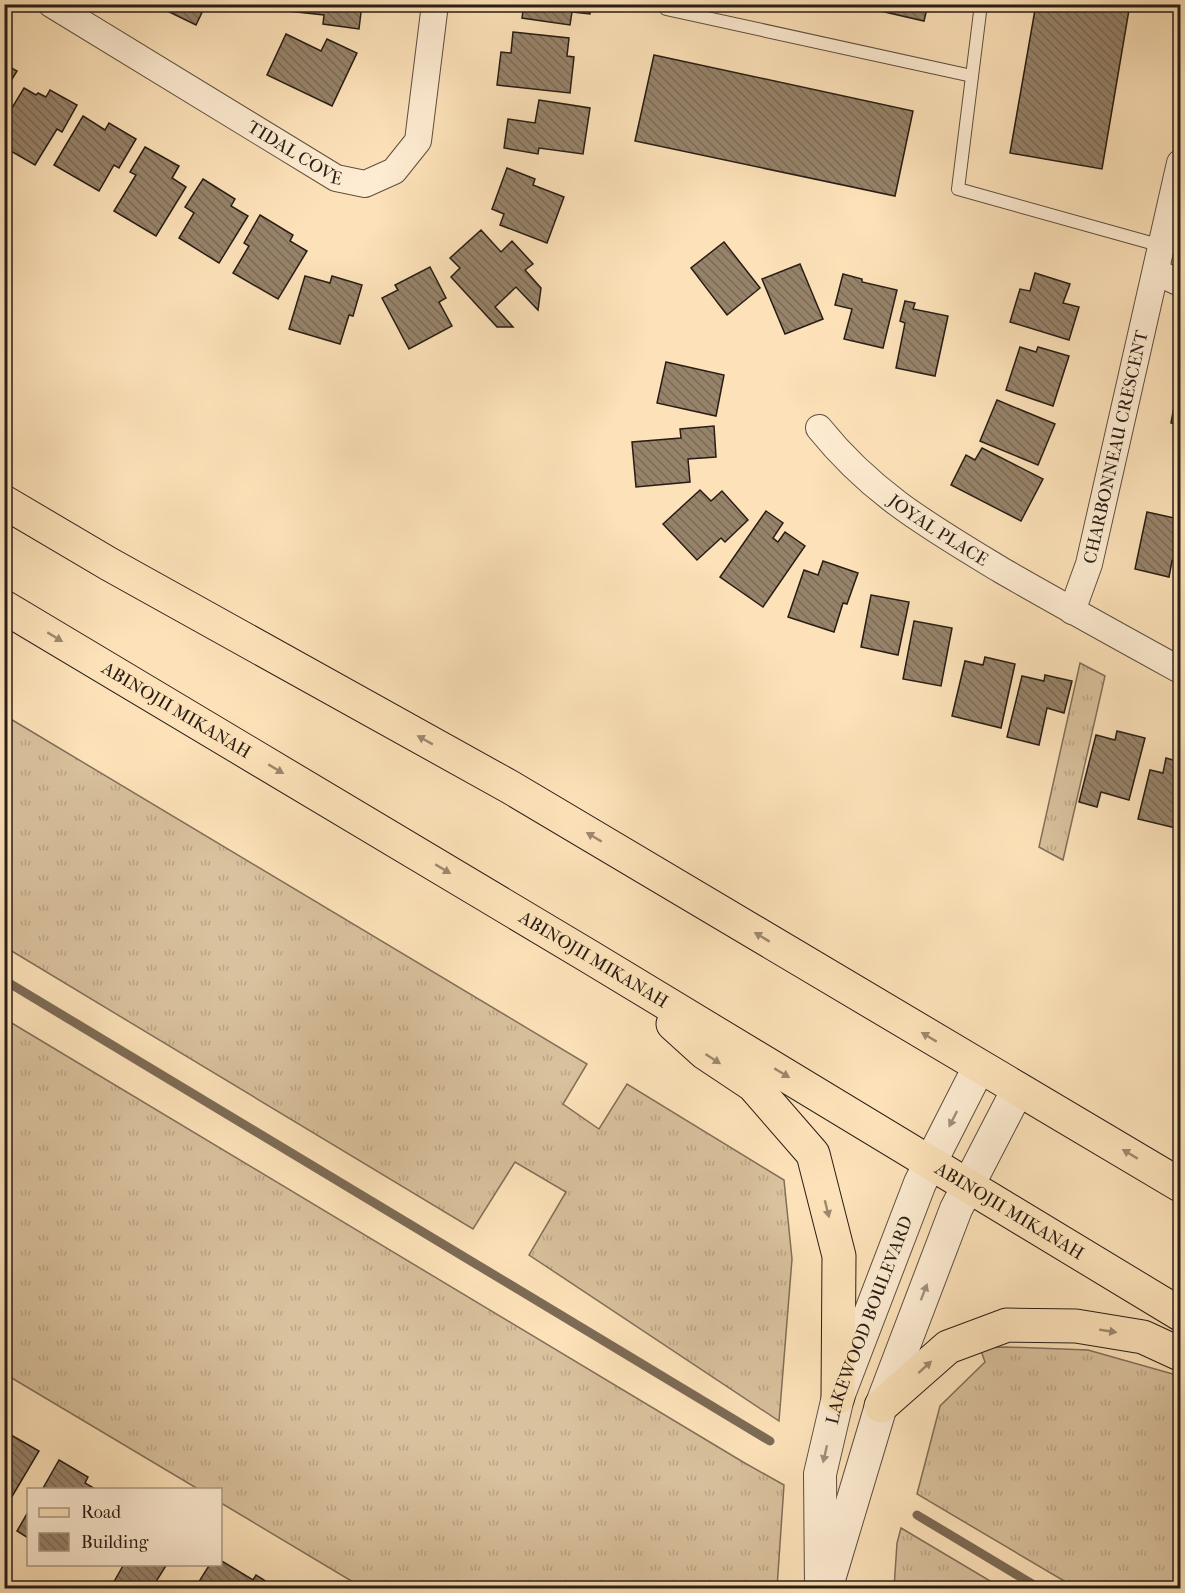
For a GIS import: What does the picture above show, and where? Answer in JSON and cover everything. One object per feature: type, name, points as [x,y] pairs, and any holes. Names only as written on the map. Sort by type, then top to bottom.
[{"type":"main road","points":[[4,501],[109,564],[520,793],[1180,1185]]},
{"type":"main road","name":"ABINOJII MIKANAH","points":[[4,607],[1180,1314]]},
{"type":"main road","points":[[624,978],[705,1053],[753,1085],[813,1154],[839,1256],[838,1396]]},
{"type":"main road","points":[[881,1406],[948,1347],[1007,1325],[1076,1326],[1121,1333],[1143,1337],[1180,1354]]},
{"type":"street","name":"TIDAL COVE","points":[[51,4],[336,178],[365,184],[394,171],[418,141],[435,4]]},
{"type":"street","name":"CHARBONNEAU CRESCENT","points":[[1072,611],[1089,564],[1180,163]]},
{"type":"street","points":[[1156,272],[1180,283]]},
{"type":"street","name":"JOYAL PLACE","points":[[819,428],[842,456],[877,489],[925,525],[1072,611]]},
{"type":"street","points":[[1072,611],[1180,670]]},
{"type":"street","name":"LAKEWOOD BOULEVARD","points":[[821,1588],[820,1474],[838,1396],[918,1187],[979,1067]]},
{"type":"street","points":[[826,1588],[881,1406],[956,1209],[1018,1089]]},
{"type":"lane","points":[[981,4],[958,189],[1162,246]]},
{"type":"lane","points":[[666,9],[972,76]]},
{"type":"green space","points":[[1080,663],[1105,676],[1063,860],[1039,847]]},
{"type":"green space","points":[[4,715],[587,1064],[563,1104],[599,1129],[627,1084],[784,1180],[792,1259],[779,1421],[529,1255],[566,1192],[515,1162],[473,1229],[5,947]]},
{"type":"green space","points":[[5,1019],[784,1485],[777,1588],[363,1588],[222,1504],[222,1488],[196,1488],[5,1374]]},
{"type":"green space","points":[[980,1348],[1088,1350],[1180,1376],[1180,1588],[1076,1588],[917,1494],[940,1406],[985,1362]]},
{"type":"green space","points":[[901,1528],[1002,1588],[894,1588],[897,1543]]},
{"type":"building","points":[[153,4],[206,4],[196,25]]},
{"type":"building","points":[[288,4],[362,4],[359,29],[323,24],[324,15],[288,11]]},
{"type":"building","points":[[524,4],[591,4],[590,14],[572,12],[570,25],[522,18]]},
{"type":"building","points":[[850,4],[928,4],[924,21]]},
{"type":"building","points":[[1036,4],[1130,4],[1102,169],[1010,153]]},
{"type":"building","points":[[513,32],[569,38],[567,56],[574,57],[570,93],[497,85],[501,52],[511,53]]},
{"type":"building","points":[[286,34],[321,51],[327,39],[357,53],[332,106],[267,75]]},
{"type":"building","points":[[654,55],[913,111],[895,196],[635,141]]},
{"type":"building","points":[[4,64],[17,71],[4,92]]},
{"type":"building","points":[[24,88],[36,95],[38,93],[46,97],[50,90],[77,105],[62,132],[57,129],[35,165],[4,147],[4,121]]},
{"type":"building","points":[[539,100],[590,108],[583,154],[539,148],[538,154],[504,148],[508,119],[535,123]]},
{"type":"building","points":[[83,116],[105,130],[109,123],[136,139],[119,168],[114,165],[99,191],[54,165]]},
{"type":"building","points":[[145,147],[179,166],[172,178],[186,187],[156,236],[114,211],[136,175],[130,172]]},
{"type":"building","points":[[507,168],[535,179],[533,185],[564,197],[547,243],[500,225],[504,214],[492,209]]},
{"type":"building","points":[[203,179],[235,199],[231,206],[248,216],[219,263],[179,238],[194,213],[185,207]]},
{"type":"building","points":[[260,215],[293,235],[290,241],[307,251],[278,299],[233,273],[249,246],[244,243]]},
{"type":"building","points":[[481,230],[501,252],[512,241],[533,264],[525,270],[541,288],[538,310],[516,287],[495,307],[513,327],[497,327],[451,277],[460,268],[450,258]]},
{"type":"building","points":[[724,242],[760,288],[727,315],[691,268]]},
{"type":"building","points":[[800,264],[823,319],[785,334],[762,279]]},
{"type":"building","points":[[430,267],[446,298],[439,302],[452,326],[409,349],[382,298],[398,290],[395,285]]},
{"type":"building","points":[[1035,273],[1070,284],[1063,303],[1079,307],[1069,340],[1010,322],[1020,289],[1030,291]]},
{"type":"building","points":[[843,274],[862,279],[862,282],[897,290],[883,348],[844,339],[852,309],[835,305]]},
{"type":"building","points":[[305,276],[330,283],[332,276],[362,285],[353,316],[349,315],[340,344],[289,329]]},
{"type":"building","points":[[905,301],[915,303],[913,309],[948,316],[935,376],[896,368],[905,323],[900,321]]},
{"type":"building","points":[[1020,347],[1036,352],[1038,347],[1069,356],[1053,406],[1006,390]]},
{"type":"building","points":[[666,362],[724,375],[716,416],[657,403]]},
{"type":"building","points":[[1180,374],[1180,425],[1171,423]]},
{"type":"building","points":[[997,400],[1055,424],[1038,465],[980,441]]},
{"type":"building","points":[[714,426],[716,457],[688,459],[690,482],[636,487],[632,442],[681,438],[680,429]]},
{"type":"building","points":[[982,448],[1043,479],[1021,521],[951,485],[966,455],[975,460]]},
{"type":"building","points":[[700,490],[711,501],[722,491],[748,520],[725,542],[721,538],[697,560],[663,524]]},
{"type":"building","points":[[766,511],[783,523],[773,538],[778,542],[785,532],[805,546],[763,607],[720,577]]},
{"type":"building","points":[[1147,512],[1179,519],[1177,528],[1180,528],[1180,563],[1172,561],[1169,577],[1135,569]]},
{"type":"building","points":[[823,561],[858,573],[847,604],[843,603],[834,632],[788,617],[804,570],[818,575]]},
{"type":"building","points":[[871,595],[909,602],[898,655],[861,647]]},
{"type":"building","points":[[914,621],[952,628],[941,686],[903,679]]},
{"type":"building","points":[[985,657],[1015,664],[1001,728],[952,716],[965,661],[983,665]]},
{"type":"building","points":[[1045,675],[1072,681],[1064,713],[1047,708],[1039,745],[1007,737],[1022,676],[1044,681]]},
{"type":"building","points":[[1117,731],[1145,738],[1129,800],[1101,792],[1097,807],[1079,802],[1096,735],[1115,740]]},
{"type":"building","points":[[1166,758],[1180,762],[1180,829],[1138,819],[1150,770],[1163,773]]},
{"type":"building","points":[[4,1431],[39,1451],[4,1510]]},
{"type":"building","points":[[59,1460],[88,1477],[85,1483],[94,1488],[43,1488]]},
{"type":"building","points":[[27,1514],[27,1537],[17,1531]]},
{"type":"building","points":[[222,1561],[253,1580],[256,1575],[275,1587],[274,1588],[195,1588],[209,1566],[222,1566]]},
{"type":"building","points":[[123,1566],[166,1566],[152,1588],[111,1587]]},
{"type":"waterway","points":[[4,980],[770,1441]]},
{"type":"waterway","points":[[917,1515],[1039,1588]]}]
